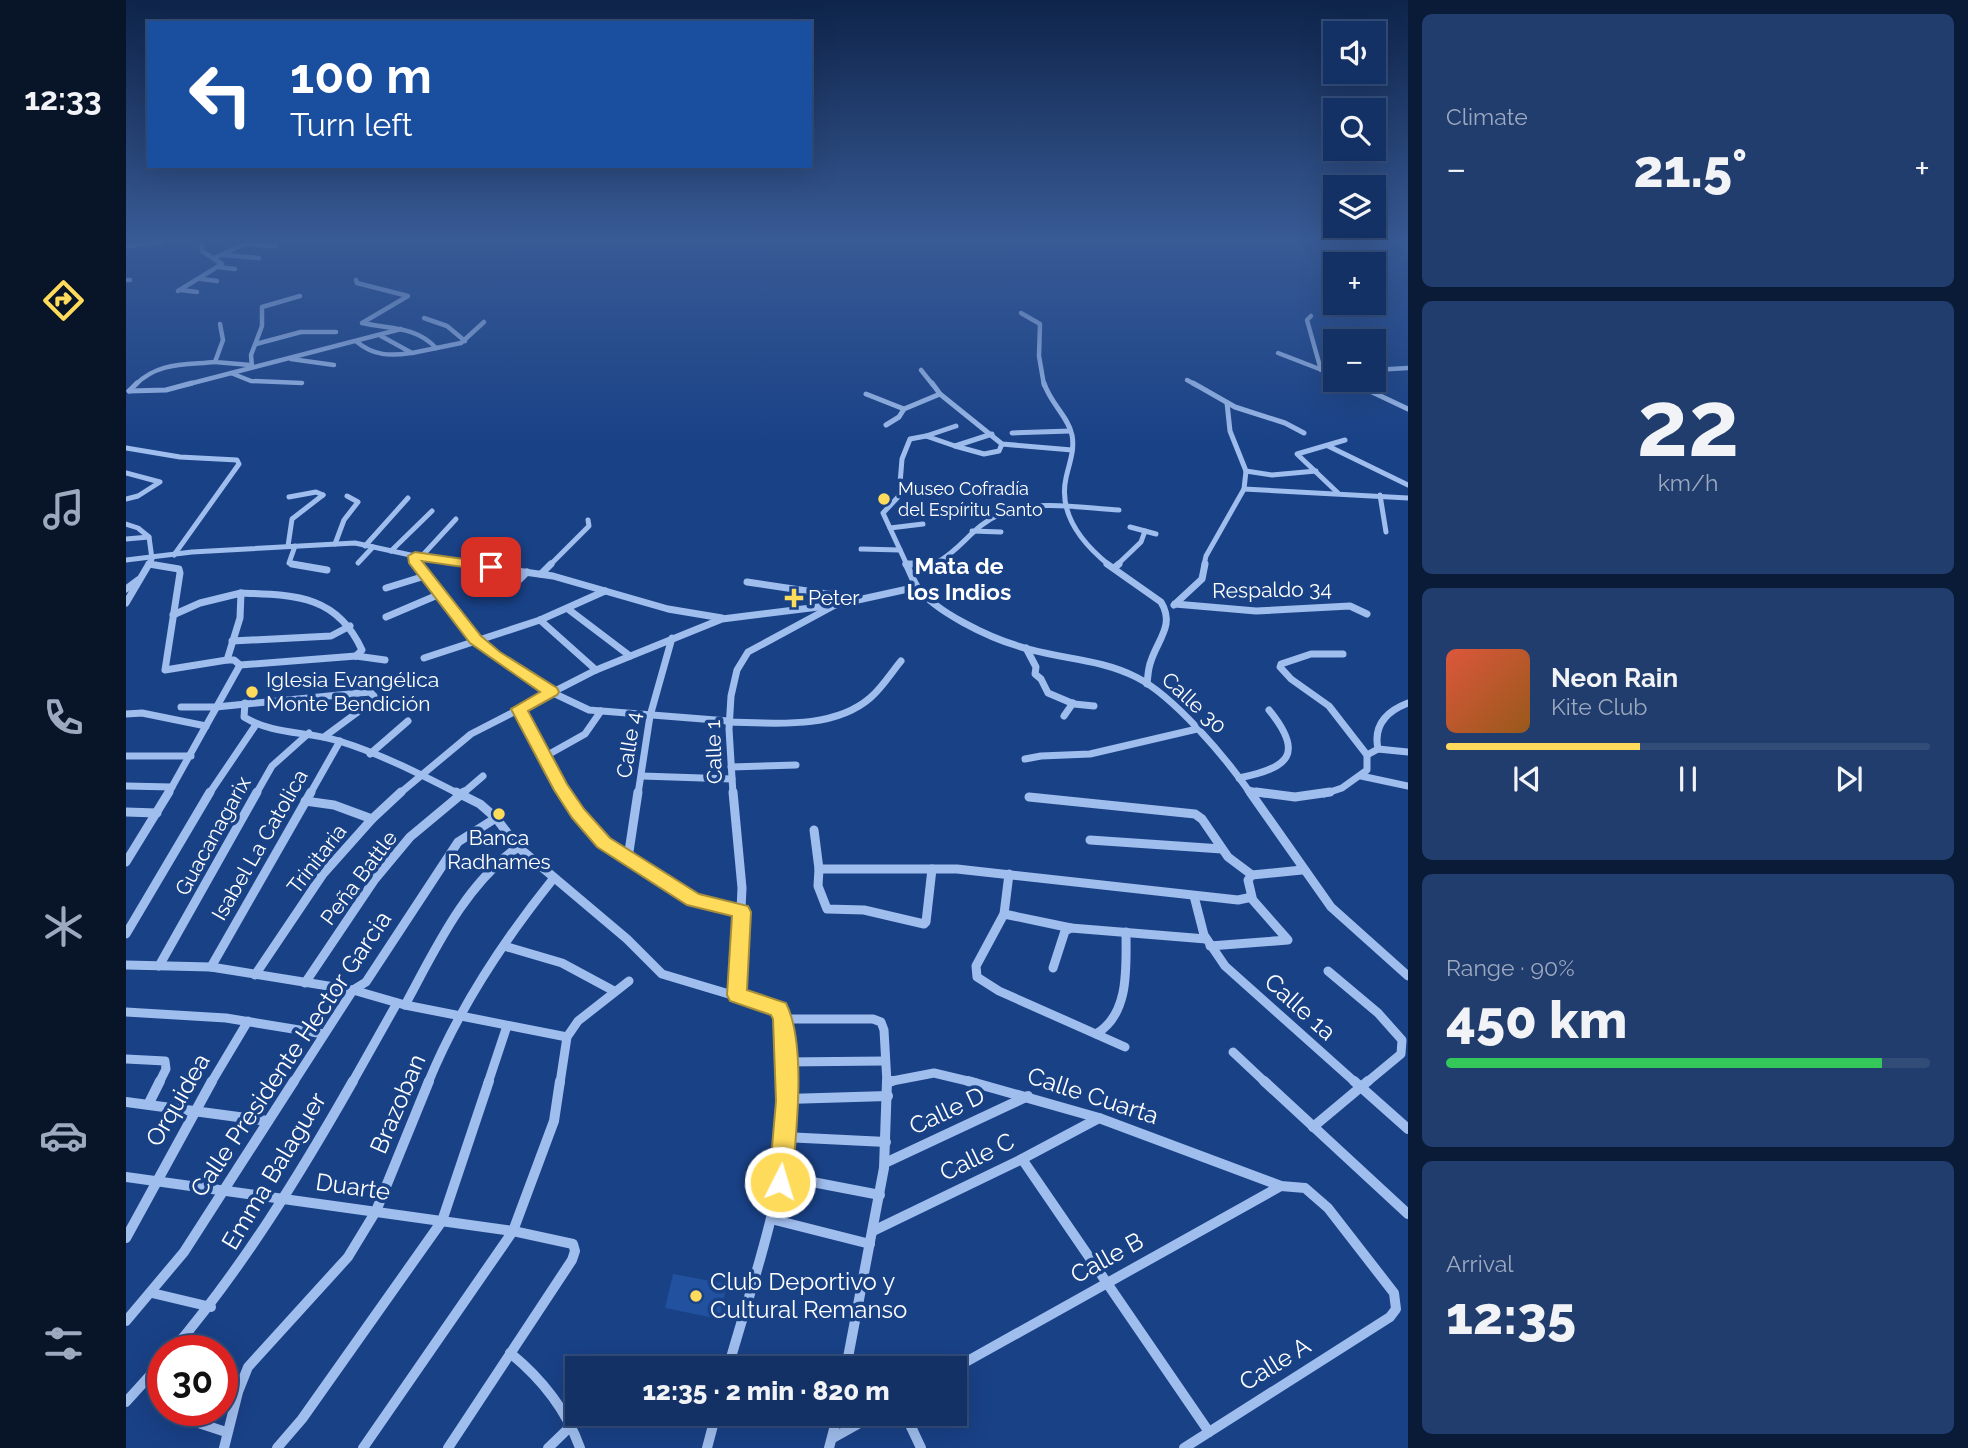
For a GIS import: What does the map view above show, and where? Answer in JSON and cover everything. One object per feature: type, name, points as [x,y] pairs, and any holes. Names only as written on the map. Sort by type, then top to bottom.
[{"type":"street","points":[[252,366],[251,355],[262,326],[262,310]]},
{"type":"street","points":[[384,310],[362,322],[427,335],[436,348]]},
{"type":"street","points":[[1021,313],[1040,324],[1039,365],[1046,389],[1070,431],[1072,450],[1064,492],[1067,508],[1084,542],[1168,610],[1167,629],[1150,664],[1147,684]]},
{"type":"street","points":[[1311,316],[1307,320],[1321,370]]},
{"type":"street","points":[[424,318],[447,327],[464,341]]},
{"type":"street","points":[[357,342],[366,351],[378,356],[411,353],[464,341],[484,322]]},
{"type":"street","points":[[215,362],[225,337],[220,324]]},
{"type":"street","points":[[127,392],[166,390],[252,366],[380,336],[401,328]]},
{"type":"street","points":[[256,344],[300,332],[336,332]]},
{"type":"street","points":[[380,336],[411,353]]},
{"type":"street","points":[[1278,353],[1321,370]]},
{"type":"street","points":[[290,358],[334,365]]},
{"type":"street","points":[[127,392],[151,370],[215,362],[252,366]]},
{"type":"street","points":[[1386,369],[1408,368]]},
{"type":"street","points":[[921,370],[940,394],[1002,444],[1072,450]]},
{"type":"street","points":[[231,373],[251,381],[302,383]]},
{"type":"street","points":[[1187,380],[1227,403],[1296,427],[1304,433]]},
{"type":"street","points":[[1372,392],[1408,409]]},
{"type":"street","points":[[866,394],[904,409]]},
{"type":"street","points":[[886,425],[899,417],[904,409],[940,394]]},
{"type":"street","points":[[1168,610],[1202,579],[1206,556],[1244,489],[1247,471],[1230,431],[1227,403]]},
{"type":"street","points":[[923,524],[890,528],[883,510],[899,496],[900,474],[909,440],[956,426]]},
{"type":"street","points":[[1012,433],[1070,431]]},
{"type":"street","points":[[955,446],[992,434]]},
{"type":"street","points":[[926,436],[984,454],[999,451],[1002,444]]},
{"type":"street","points":[[1339,493],[1298,452],[1345,440]]},
{"type":"street","points":[[1328,446],[1408,485]]},
{"type":"street","points":[[126,448],[180,457],[229,458],[237,460],[239,464],[174,555]]},
{"type":"street","points":[[1247,471],[1272,475],[1316,471]]},
{"type":"street","points":[[126,473],[160,482],[138,496],[126,499]]},
{"type":"street","points":[[1244,489],[1408,498]]},
{"type":"street","points":[[289,497],[316,492],[323,494],[292,519],[289,563],[327,570]]},
{"type":"street","points":[[1380,495],[1386,532]]},
{"type":"street","points":[[335,544],[344,520],[358,502],[347,496]]},
{"type":"street","points":[[358,563],[408,498]]},
{"type":"street","points":[[906,565],[936,563],[964,542],[972,531],[1000,514],[1024,506],[1119,510]]},
{"type":"street","points":[[391,551],[432,512]]},
{"type":"street","points":[[456,519],[418,556],[415,563],[476,639],[495,656],[551,692],[589,710],[728,722],[785,723],[844,714],[870,699],[901,661]]},
{"type":"street","points":[[541,574],[589,526],[588,520]]},
{"type":"street","points":[[126,524],[138,528],[149,537],[150,561],[138,580],[126,589]]},
{"type":"street","points":[[1130,527],[1156,534]]},
{"type":"street","name":"Calle 30","points":[[890,528],[918,587],[943,612],[959,622],[1026,648],[1108,666],[1147,684],[1222,753],[1302,870],[1350,927],[1408,976]]},
{"type":"street","points":[[972,531],[1001,532]]},
{"type":"street","points":[[1115,568],[1141,542],[1145,531]]},
{"type":"street","points":[[126,539],[149,537]]},
{"type":"street","points":[[461,563],[482,542]]},
{"type":"street","points":[[476,565],[495,545]]},
{"type":"street","points":[[150,561],[174,555],[292,546],[369,546],[541,574],[668,609],[722,619],[835,605]]},
{"type":"street","points":[[861,549],[900,550]]},
{"type":"street","points":[[505,569],[518,552]]},
{"type":"street","points":[[126,560],[150,561],[179,569],[164,669],[227,660],[234,660],[240,665],[356,656],[385,660]]},
{"type":"street","points":[[511,588],[527,572]]},
{"type":"street","points":[[386,588],[425,576]]},
{"type":"street","points":[[126,603],[139,585],[138,580]]},
{"type":"street","points":[[747,582],[861,599]]},
{"type":"street","name":"Calle 1","points":[[737,995],[741,912],[728,722],[738,671],[746,654],[835,605],[918,587]]},
{"type":"street","points":[[424,658],[540,620],[606,591]]},
{"type":"street","points":[[173,615],[200,603],[241,593],[290,597],[324,607],[340,616],[351,626],[362,650],[356,656]]},
{"type":"street","points":[[227,660],[240,618],[241,593]]},
{"type":"street","points":[[386,617],[440,594]]},
{"type":"street","name":"Respaldo 34","points":[[1175,604],[1226,612],[1289,611],[1347,605],[1364,610],[1367,614]]},
{"type":"street","points":[[568,609],[630,656]]},
{"type":"street","name":"Trinitaria","points":[[255,975],[323,874],[372,819],[419,775],[471,734],[596,670],[722,619]]},
{"type":"street","points":[[540,620],[596,670]]},
{"type":"street","points":[[232,641],[331,636],[351,626]]},
{"type":"street","name":"Calle 4","points":[[628,858],[650,716],[672,638]]},
{"type":"street","points":[[1026,648],[1036,667],[1035,674],[1041,679],[1048,693],[1073,703],[1094,706]]},
{"type":"street","points":[[1248,790],[1282,796],[1330,793],[1367,770],[1367,755],[1329,706],[1291,679],[1280,667],[1292,658],[1310,653],[1343,654]]},
{"type":"street","points":[[126,862],[131,847],[157,813],[240,665]]},
{"type":"street","points":[[181,707],[216,707],[370,692],[374,696],[370,703],[324,737]]},
{"type":"street","points":[[245,703],[244,717],[255,726],[309,733],[340,741],[480,804],[496,818],[518,847],[627,939],[662,974],[779,1009],[783,1016],[787,1099],[781,1176],[731,1356]]},
{"type":"street","points":[[1064,716],[1073,703]]},
{"type":"street","points":[[1378,749],[1375,737],[1379,724],[1397,706],[1408,703]]},
{"type":"street","points":[[519,709],[578,814],[603,843],[694,900],[741,912]]},
{"type":"street","points":[[1239,778],[1270,771],[1284,764],[1290,755],[1290,740],[1269,710]]},
{"type":"street","points":[[544,757],[580,737],[601,711]]},
{"type":"street","points":[[126,714],[142,713],[206,726]]},
{"type":"street","points":[[370,754],[408,721]]},
{"type":"street","points":[[126,934],[209,794],[255,726]]},
{"type":"street","points":[[1024,759],[1046,754],[1089,755],[1197,729]]},
{"type":"street","name":"Guacanagarix","points":[[159,966],[272,766],[309,733]]},
{"type":"street","name":"Isabel La Catolica","points":[[211,967],[340,741]]},
{"type":"street","points":[[1367,755],[1378,749],[1408,752]]},
{"type":"street","points":[[126,756],[191,756]]},
{"type":"street","points":[[731,767],[796,765]]},
{"type":"street","name":"Peña Battle","points":[[305,983],[375,879],[410,837],[483,776]]},
{"type":"street","points":[[642,776],[732,779]]},
{"type":"street","points":[[1361,776],[1408,786]]},
{"type":"street","points":[[126,786],[172,787]]},
{"type":"street","points":[[1029,797],[1195,814],[1202,819],[1222,849],[1252,875]]},
{"type":"street","points":[[305,802],[334,805],[372,819]]},
{"type":"street","points":[[126,812],[157,813]]},
{"type":"street","name":"Calle Presidente Hector Garcia","points":[[126,1321],[184,1252],[353,990],[366,982],[458,842],[496,818]]},
{"type":"street","points":[[814,830],[819,869],[818,886],[827,909],[864,910],[924,924],[932,868]]},
{"type":"street","points":[[1090,840],[1222,849]]},
{"type":"street","name":"Emma Balaguer","points":[[186,1335],[245,1261],[401,1004],[480,880],[493,864],[518,847]]},
{"type":"street","points":[[819,869],[932,868],[1009,874],[1232,900],[1251,898]]},
{"type":"street","points":[[1004,914],[1071,928],[1208,942],[1288,940],[1251,898],[1248,880],[1252,875],[1302,870]]},
{"type":"street","points":[[1009,874],[1004,914],[976,966],[977,977],[999,991],[1125,1047]]},
{"type":"street","name":"Brazoban","points":[[224,1448],[226,1432],[248,1367],[348,1257],[376,1211],[434,1069],[461,1016],[524,915],[553,878]]},
{"type":"street","name":"Calle 1a","points":[[1194,896],[1208,942],[1237,978],[1408,1129]]},
{"type":"street","points":[[1053,968],[1065,932],[1071,928]]},
{"type":"street","points":[[1097,1034],[1112,1025],[1118,1011],[1124,981],[1126,932]]},
{"type":"street","points":[[504,946],[579,968],[614,991]]},
{"type":"street","points":[[126,965],[211,967],[353,990],[401,1004],[567,1037]]},
{"type":"street","points":[[1313,1127],[1401,1054],[1404,1047],[1402,1039],[1328,971]]},
{"type":"street","points":[[362,1448],[513,1231],[554,1121],[567,1037],[578,1021],[629,981]]},
{"type":"street","points":[[126,1012],[188,1013],[324,1034]]},
{"type":"street","points":[[783,1016],[873,1019],[881,1022],[884,1030],[888,1096],[885,1163],[848,1356]]},
{"type":"street","name":"Orquidea","points":[[126,1238],[155,1182],[248,1021]]},
{"type":"street","points":[[277,1448],[302,1419],[442,1221],[507,1027]]},
{"type":"street","points":[[1233,1052],[1408,1214]]},
{"type":"street","points":[[126,1059],[165,1061],[166,1069],[149,1103]]},
{"type":"street","points":[[785,1062],[885,1061]]},
{"type":"street","name":"Calle Cuarta","points":[[887,1082],[923,1074],[942,1074],[1028,1096],[1099,1118],[1281,1186],[1298,1186],[1309,1191],[1331,1214],[1394,1293],[1397,1303],[1390,1317]]},
{"type":"street","points":[[787,1099],[888,1096]]},
{"type":"street","name":"Calle D","points":[[885,1163],[1028,1096]]},
{"type":"street","points":[[126,1102],[268,1121]]},
{"type":"street","name":"Calle C","points":[[873,1231],[1022,1159],[1099,1118]]},
{"type":"street","points":[[784,1138],[886,1142]]},
{"type":"street","points":[[1022,1159],[1209,1432]]},
{"type":"street","points":[[781,1176],[880,1195]]},
{"type":"street","name":"Duarte","points":[[126,1177],[513,1231],[573,1244],[575,1251],[572,1260],[510,1353]]},
{"type":"street","name":"Calle B","points":[[967,1361],[1281,1186]]},
{"type":"street","points":[[771,1219],[870,1244]]},
{"type":"street","points":[[152,1293],[211,1307]]},
{"type":"street","name":"Calle A","points":[[1184,1448],[1390,1317]]},
{"type":"street","points":[[448,1448],[510,1353],[524,1364],[565,1414]]},
{"type":"street","points":[[126,1402],[147,1379]]},
{"type":"street","points":[[208,1426],[226,1432]]},
{"type":"street","points":[[548,1448],[571,1426]]},
{"type":"street","points":[[574,1426],[580,1448]]},
{"type":"street","points":[[707,1448],[713,1426]]},
{"type":"street","points":[[831,1443],[857,1426]]},
{"type":"street","points":[[911,1426],[922,1448]]},
{"type":"shaded area","name":"Club Deportivo y Cultural Remanso","points":[[673,1274],[727,1284],[719,1319],[665,1308]]},
{"type":"place","name":"Museo Cofradía del Espíritu Santo","points":[[884,499]]},
{"type":"place","name":"Peter","points":[[794,598]]},
{"type":"place","name":"Iglesia Evangélica Monte Bendición","points":[[252,692]]},
{"type":"place","name":"Banca Radhames","points":[[499,814]]},
{"type":"place","name":"Club Deportivo y Cultural Remanso","points":[[696,1296]]},
{"type":"district","name":"Mata de los Indios","points":[[959,579]]},
{"type":"route","points":[[491,567],[415,556],[415,563],[476,639],[495,656],[551,692],[519,709],[560,786],[578,814],[603,843],[694,900],[741,912],[737,995],[779,1009],[783,1019],[787,1101],[780,1182]]}]
